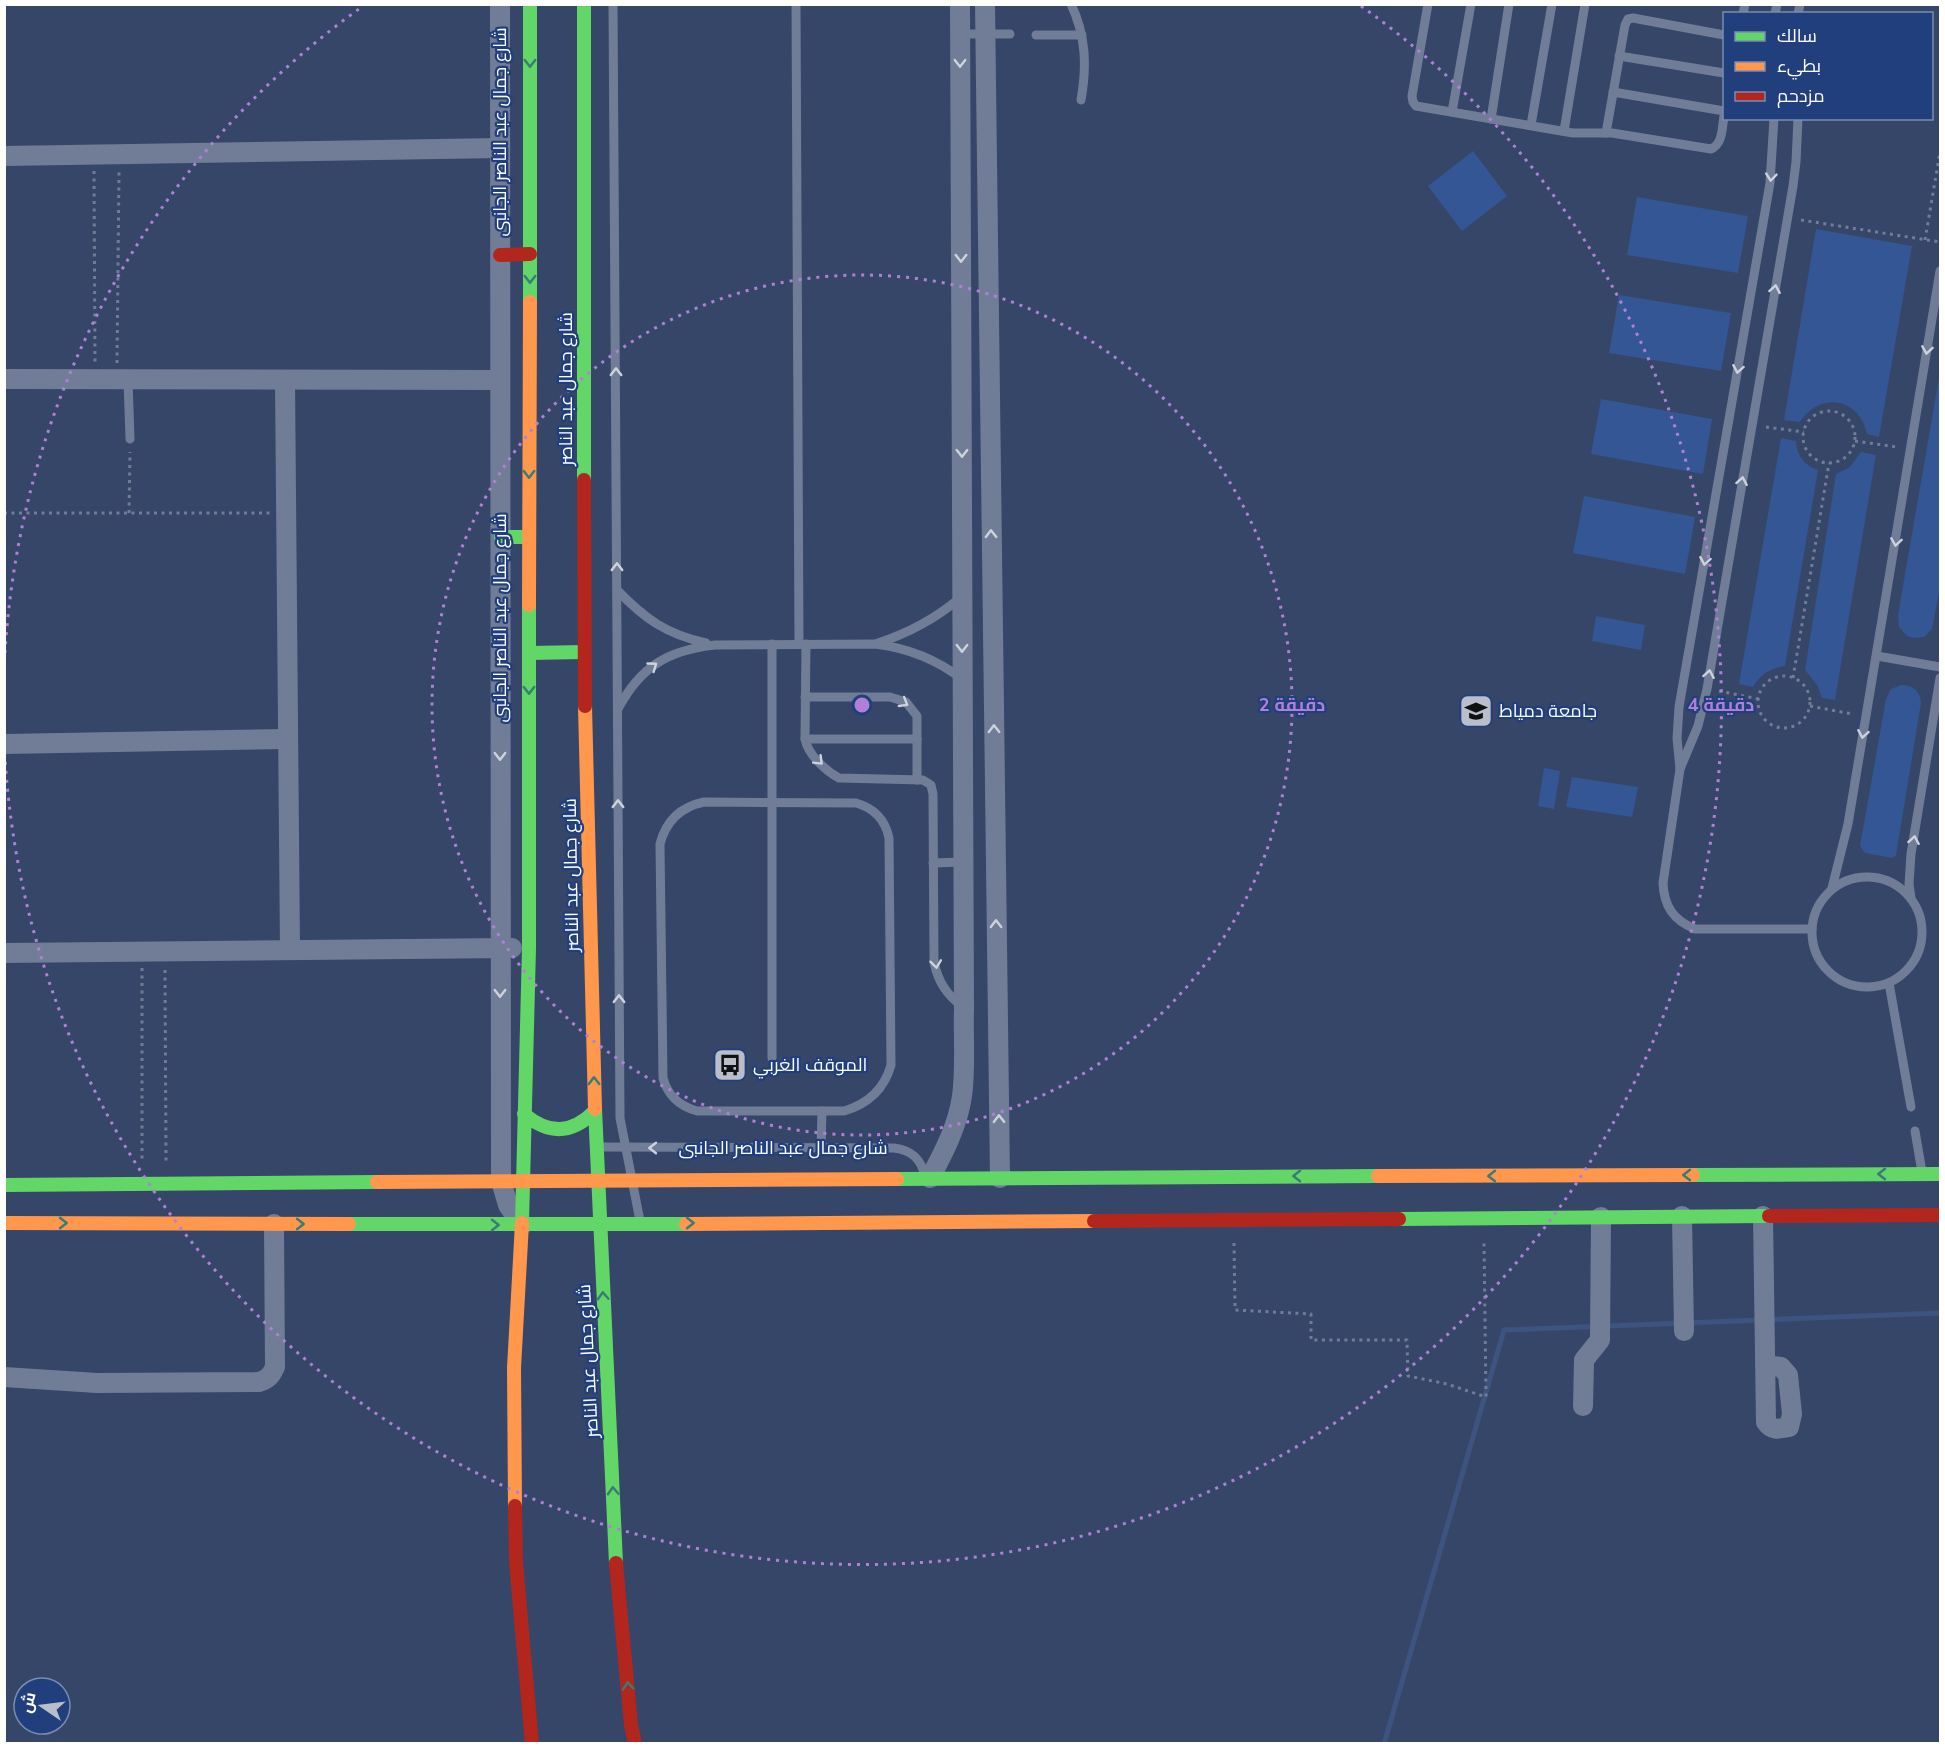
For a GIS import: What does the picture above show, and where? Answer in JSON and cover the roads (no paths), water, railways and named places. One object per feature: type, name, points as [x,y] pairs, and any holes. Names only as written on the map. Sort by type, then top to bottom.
[{"type":"main road","name":"شارع جمال عبد الناصر","points":[[530,4],[529,948],[522,1225],[514,1368],[516,1563],[532,1743]]},
{"type":"main road","name":"شارع جمال عبد الناصر","points":[[584,4],[584,652],[596,1147],[616,1557],[631,1725],[635,1743]]},
{"type":"main road","points":[[500,255],[530,254]]},
{"type":"main road","points":[[501,537],[529,537]]},
{"type":"main road","points":[[529,653],[584,652]]},
{"type":"main road","points":[[524,1114],[538,1125],[556,1130],[574,1128],[595,1111]]},
{"type":"main road","points":[[4,1185],[1941,1174]]},
{"type":"main road","points":[[4,1223],[599,1225],[1941,1215]]},
{"type":"street","name":"شارع جمال عبد الناصر الجانبى","points":[[500,4],[501,1181],[508,1205],[522,1225]]},
{"type":"street","points":[[928,1178],[951,1136],[958,1117],[962,1095],[964,1008],[960,4]]},
{"type":"street","points":[[985,4],[1000,1178]]},
{"type":"street","points":[[4,156],[500,148]]},
{"type":"street","points":[[4,379],[500,380]]},
{"type":"street","points":[[285,380],[290,950]]},
{"type":"street","points":[[4,744],[288,739]]},
{"type":"street","points":[[4,952],[529,948]]},
{"type":"street","points":[[1682,1216],[1684,1330]]},
{"type":"street","points":[[1763,1216],[1765,1365]]},
{"type":"street","points":[[1583,1406],[1584,1360],[1600,1340],[1601,1217]]},
{"type":"street","points":[[4,1377],[98,1383],[259,1382],[267,1379],[275,1367],[274,1224]]},
{"type":"lane","points":[[613,4],[620,1118],[640,1223]]},
{"type":"lane","points":[[796,4],[805,739],[810,752],[839,778],[917,780],[928,782],[933,789],[936,970],[942,987],[964,1008]]},
{"type":"lane","points":[[1071,4],[1082,35],[1085,57],[1081,100]]},
{"type":"lane","points":[[1428,4],[1412,99],[1416,106],[1564,131],[1606,133],[1711,149],[1715,148],[1720,141],[1724,120]]},
{"type":"lane","points":[[1452,112],[1471,4]]},
{"type":"lane","points":[[1491,119],[1509,4]]},
{"type":"lane","points":[[1531,125],[1552,4]]},
{"type":"lane","points":[[1564,131],[1585,4]]},
{"type":"lane","points":[[1606,133],[1619,56],[1628,19],[1723,34]]},
{"type":"lane","points":[[960,34],[1010,34]]},
{"type":"lane","points":[[1036,35],[1082,35]]},
{"type":"lane","points":[[1619,56],[1723,73]]},
{"type":"lane","points":[[1613,92],[1723,111]]},
{"type":"lane","points":[[1680,770],[1677,738],[1679,707],[1770,183],[1774,120]]},
{"type":"lane","points":[[1798,120],[1796,162],[1788,217],[1707,689],[1698,726],[1680,770],[1663,895],[1667,907],[1674,916],[1684,924],[1695,928],[1812,929]]},
{"type":"lane","points":[[1833,888],[1844,843],[1877,656],[1941,271]]},
{"type":"lane","points":[[122,380],[130,439]]},
{"type":"lane","points":[[617,590],[637,611],[660,627],[687,639],[715,645]]},
{"type":"lane","points":[[875,644],[912,630],[946,610],[962,597]]},
{"type":"lane","points":[[772,644],[772,1058]]},
{"type":"lane","points":[[618,711],[627,693],[640,676],[656,663],[674,653],[694,647],[715,645],[875,644],[891,646],[922,654],[962,679]]},
{"type":"lane","points":[[1877,656],[1941,667]]},
{"type":"lane","points":[[1911,898],[1894,884],[1874,877],[1852,879],[1833,888],[1818,906],[1813,918],[1812,929],[1815,951],[1827,970],[1835,978],[1867,988],[1889,983],[1907,970],[1914,961],[1922,940],[1921,918],[1911,898],[1909,884],[1911,854],[1941,678]]},
{"type":"lane","points":[[805,697],[890,697],[913,708],[917,716],[917,780]]},
{"type":"lane","points":[[805,739],[917,739]]},
{"type":"lane","points":[[772,802],[856,803],[872,809],[883,821],[889,838],[891,1065],[884,1083],[871,1098],[863,1104],[844,1111],[697,1111],[678,1104],[668,1091],[663,1078],[660,854],[663,834],[674,817],[696,804],[772,802]]},
{"type":"lane","points":[[933,863],[963,862]]},
{"type":"lane","points":[[1889,983],[1911,1107]]},
{"type":"lane","points":[[821,1148],[822,1111]]},
{"type":"lane","points":[[1915,1131],[1923,1174]]},
{"type":"lane","name":"شارع جمال عبد الناصر الجانبى","points":[[596,1147],[903,1149],[918,1159],[928,1178]]},
{"type":"waterway","points":[[1384,1744],[1504,1330],[1940,1313]]},
{"type":"place","name":"جامعة دمياط","points":[[1476,711]]},
{"type":"place","name":"الموقف الغربي","points":[[730,1065]]}]
